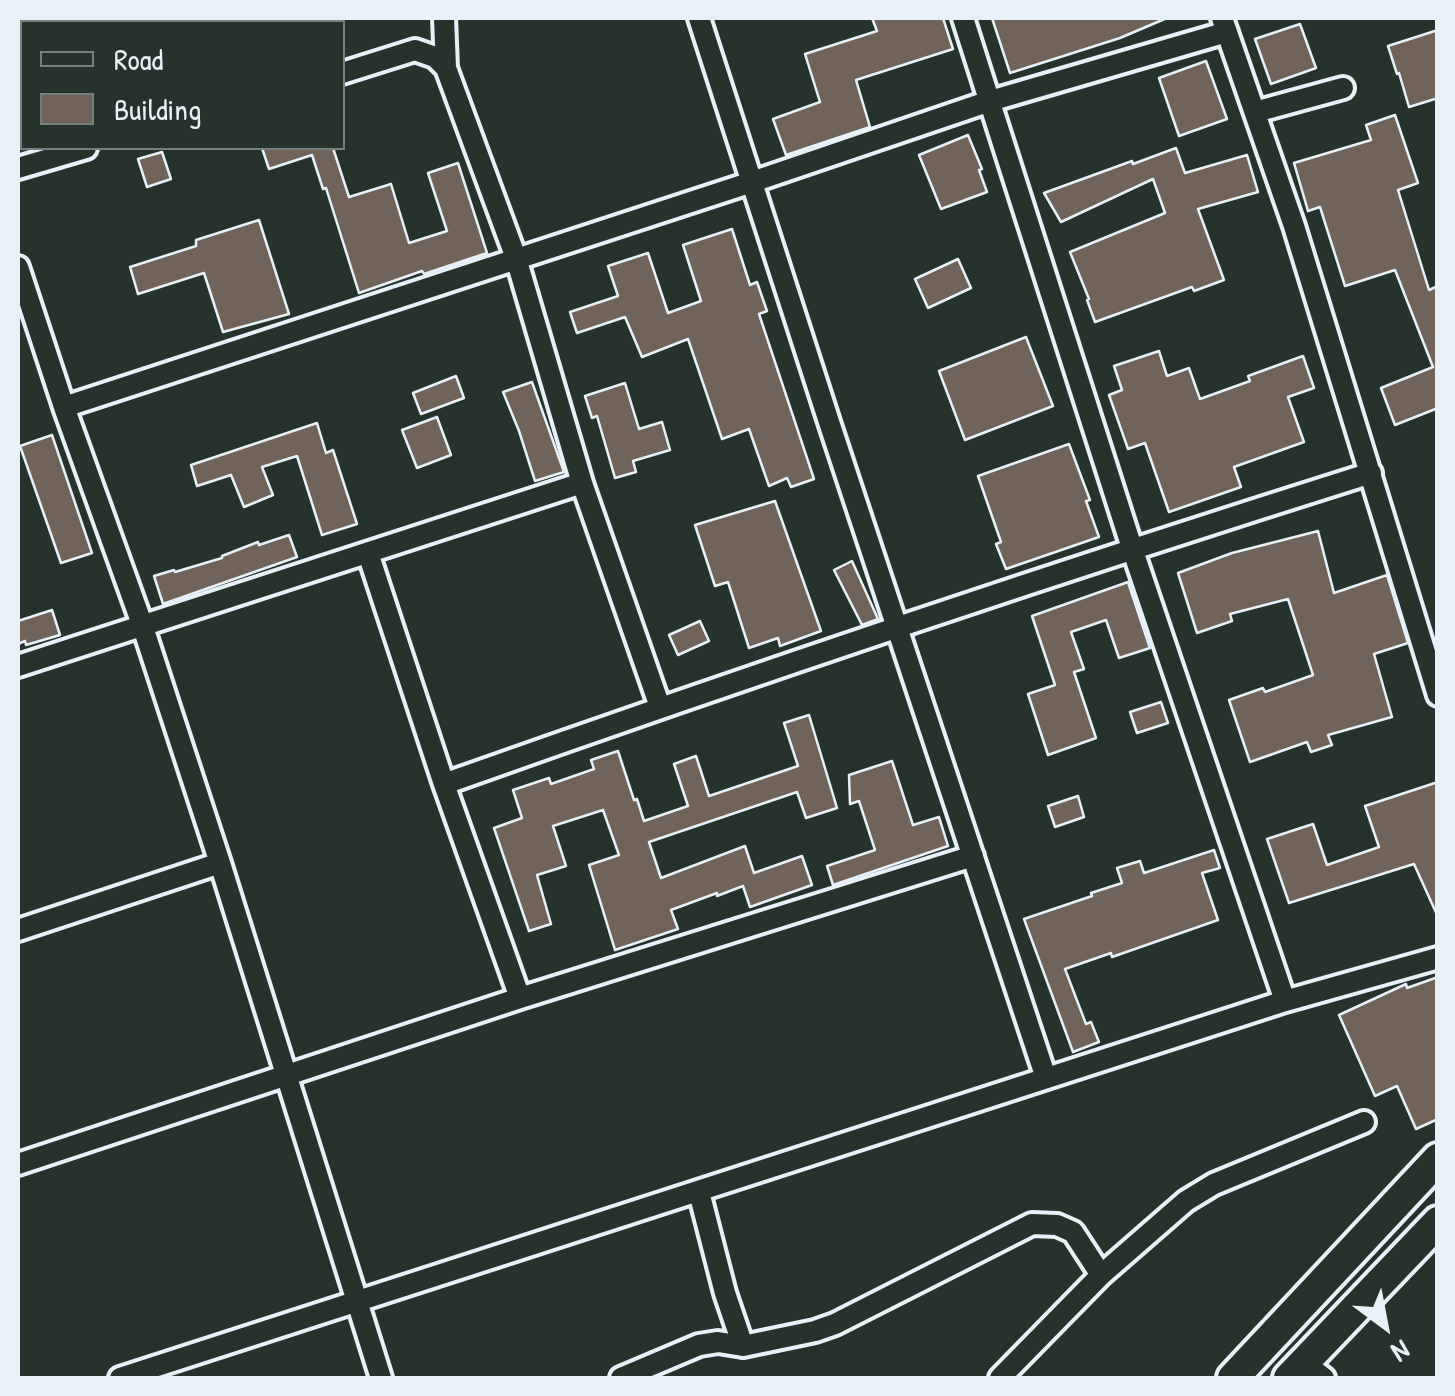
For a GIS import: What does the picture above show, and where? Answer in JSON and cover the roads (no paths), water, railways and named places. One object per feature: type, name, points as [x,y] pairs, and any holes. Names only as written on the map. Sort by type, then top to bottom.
[{"type":"main road","points":[[1232,1378],[1438,1159]]},
{"type":"main road","points":[[1306,1373],[1438,1222]]},
{"type":"street","points":[[444,18],[446,68],[516,258],[582,483],[660,707]]},
{"type":"street","points":[[699,18],[1046,1078]]},
{"type":"street","points":[[963,18],[1132,548],[1285,1001]]},
{"type":"street","points":[[64,406],[1225,25],[1294,226],[1438,696]]},
{"type":"street","points":[[345,72],[415,50],[435,56],[446,68]]},
{"type":"street","points":[[1255,112],[1343,88]]},
{"type":"street","points":[[18,168],[79,150]]},
{"type":"street","points":[[18,268],[142,624],[381,1378]]},
{"type":"street","points":[[444,784],[1132,548],[1371,473]]},
{"type":"street","points":[[18,666],[582,483]]},
{"type":"street","points":[[368,552],[520,998]]},
{"type":"street","points":[[18,1164],[520,998],[973,856]]},
{"type":"street","points":[[18,930],[220,863]]},
{"type":"street","points":[[120,1378],[1285,1001],[1438,958]]},
{"type":"street","points":[[1000,1378],[1101,1275],[1186,1201],[1214,1184],[1364,1122]]},
{"type":"street","points":[[699,1192],[742,1346]]},
{"type":"street","points":[[621,1378],[698,1345],[718,1342],[742,1346],[815,1332],[1032,1224],[1057,1224],[1073,1232],[1101,1275]]}]
